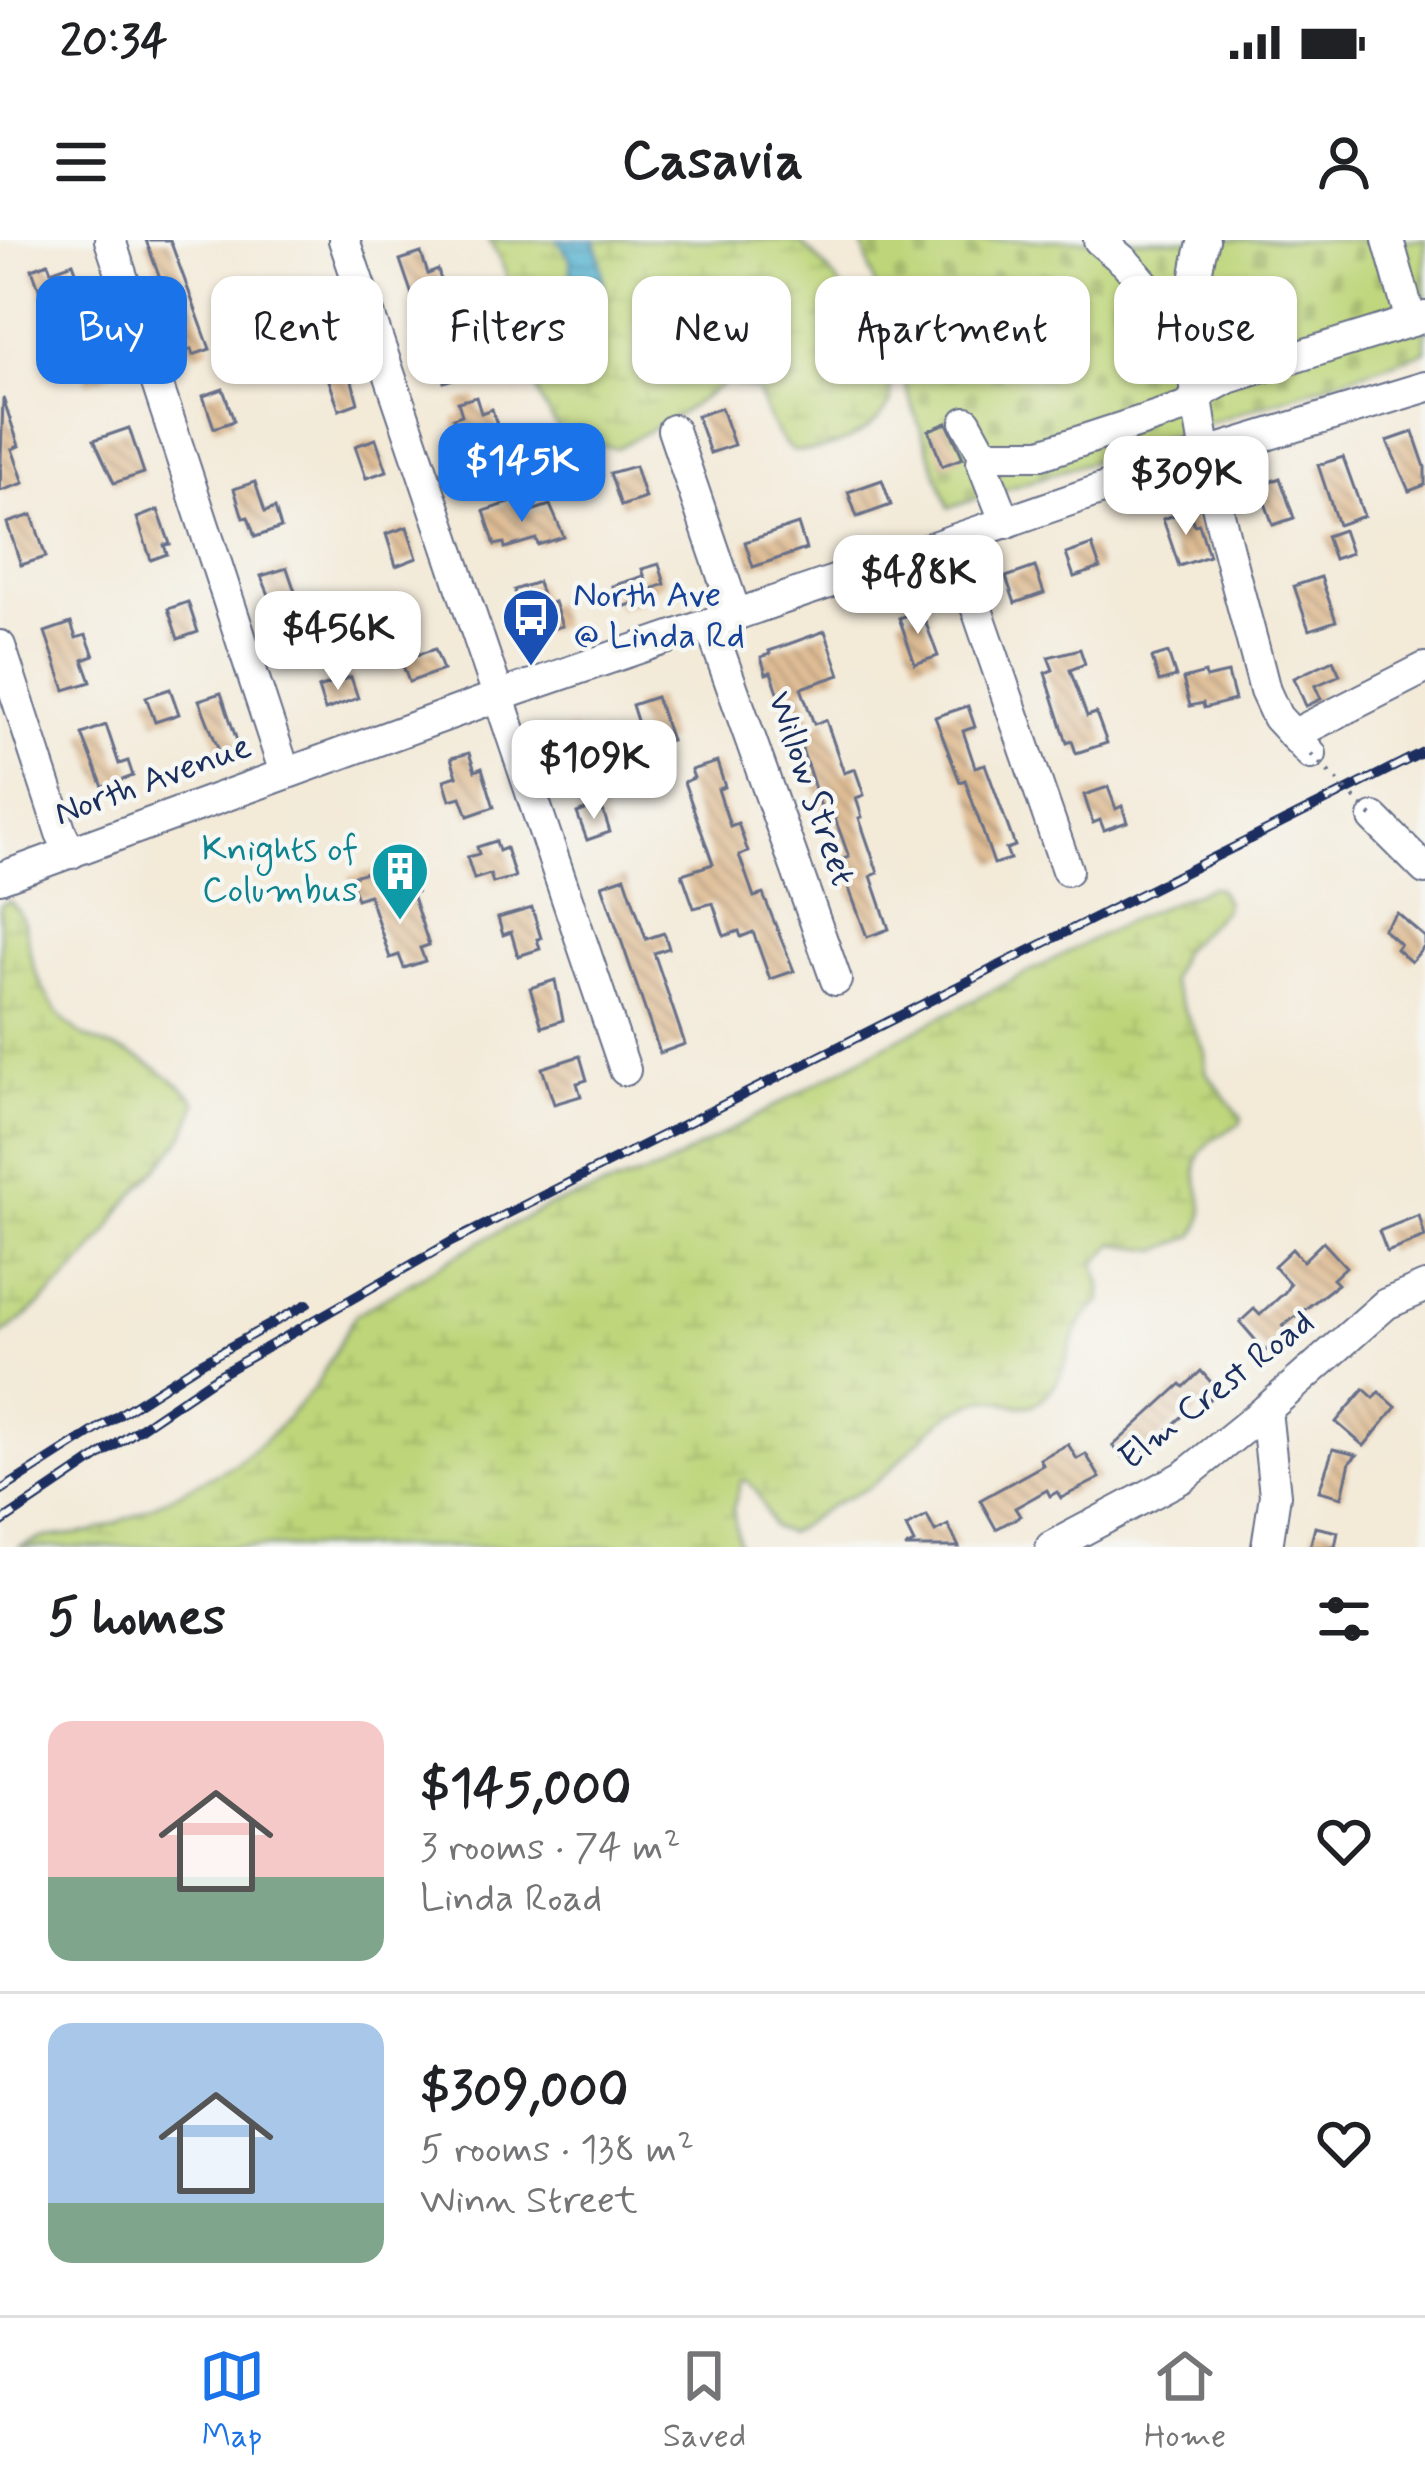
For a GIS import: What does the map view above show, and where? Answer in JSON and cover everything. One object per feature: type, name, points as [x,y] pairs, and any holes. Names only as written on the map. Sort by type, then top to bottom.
[{"type":"street","points":[[110,240],[285,773]]},
{"type":"street","points":[[344,240],[625,1070]]},
{"type":"street","points":[[1099,240],[1138,276]]},
{"type":"street","points":[[1195,276],[1204,240]]},
{"type":"street","points":[[984,455],[1041,454],[1188,406],[1198,394],[1228,378],[1418,319],[1388,240]]},
{"type":"street","points":[[1197,384],[1207,453],[1265,691],[1277,717],[1302,745],[1425,668]]},
{"type":"street","name":"North Avenue","points":[[0,878],[499,696],[1207,453],[1425,387]]},
{"type":"street","points":[[967,422],[984,455],[982,462],[1006,523]]},
{"type":"street","name":"Willow Street","points":[[673,430],[723,620],[836,980]]},
{"type":"street","points":[[953,540],[1067,870]]},
{"type":"street","points":[[0,646],[71,853]]},
{"type":"street","points":[[1374,818],[1425,869]]},
{"type":"street","name":"Elm Crest Road","points":[[1051,1547],[1167,1487],[1266,1410],[1386,1304],[1425,1287]]},
{"type":"street","points":[[1266,1410],[1275,1495],[1267,1547]]},
{"type":"path","points":[[1302,745],[1374,818]]},
{"type":"green space","points":[[488,240],[558,240],[570,258],[572,276],[506,276]]},
{"type":"green space","points":[[594,240],[797,240],[833,276],[815,276],[815,384],[889,384],[891,402],[873,424],[848,440],[792,451],[775,430],[757,390],[734,384],[791,384],[791,276],[632,276],[632,384],[724,384],[617,448],[570,440],[536,384],[608,384],[608,276],[597,276],[601,259]]},
{"type":"green space","points":[[861,240],[1425,240],[1425,352],[949,508],[905,384],[1090,384],[1090,276],[872,276]]},
{"type":"green space","points":[[1210,887],[1218,888],[1226,902],[1224,910],[1181,951],[1170,981],[1205,1051],[1206,1072],[1242,1118],[1240,1124],[1201,1152],[1197,1179],[1202,1220],[1194,1236],[1160,1250],[1114,1244],[1095,1264],[1101,1302],[1080,1325],[1051,1390],[1032,1405],[986,1399],[960,1409],[872,1485],[788,1533],[773,1527],[756,1490],[741,1481],[733,1509],[739,1547],[18,1547],[45,1537],[92,1532],[237,1463],[272,1434],[315,1387],[355,1315],[486,1238],[549,1206],[658,1170],[884,1046],[1134,918]]},
{"type":"green space","points":[[9,901],[24,924],[40,982],[63,1019],[85,1037],[155,1067],[196,1102],[179,1142],[124,1205],[91,1253],[42,1303],[0,1336],[0,905]]},
{"type":"water","points":[[558,240],[594,240],[602,276],[572,276],[570,258]]},
{"type":"building","points":[[146,240],[170,240],[183,276],[159,276]]},
{"type":"building","points":[[421,253],[428,274],[438,270],[440,276],[407,276],[407,280],[400,260]]},
{"type":"building","points":[[48,263],[51,271],[73,263],[78,276],[36,276],[36,280],[32,269]]},
{"type":"building","points":[[187,286],[210,349],[193,355],[191,349],[187,351]]},
{"type":"building","points":[[330,384],[353,384],[358,403],[339,410]]},
{"type":"building","points":[[223,389],[234,421],[214,428],[203,396]]},
{"type":"building","points":[[476,397],[481,413],[492,409],[499,431],[482,436],[485,447],[469,452],[462,450],[453,418],[462,415],[458,402]]},
{"type":"building","points":[[3,398],[19,446],[12,449],[24,483],[0,491]]},
{"type":"building","points":[[721,408],[734,445],[710,453],[697,416]]},
{"type":"building","points":[[947,423],[963,458],[942,466],[929,430]]},
{"type":"building","points":[[129,428],[144,473],[114,483],[94,440]]},
{"type":"building","points":[[1413,432],[1425,467],[1425,485],[1409,491],[1387,441]]},
{"type":"building","points":[[376,439],[387,471],[366,478],[355,446]]},
{"type":"building","points":[[1343,457],[1364,516],[1338,525],[1318,465]]},
{"type":"building","points":[[635,466],[645,498],[621,506],[610,473]]},
{"type":"building","points":[[1280,478],[1294,518],[1273,525],[1259,486]]},
{"type":"building","points":[[882,480],[891,505],[857,517],[848,492]]},
{"type":"building","points":[[255,482],[265,512],[275,508],[281,528],[255,537],[234,489]]},
{"type":"building","points":[[518,500],[522,514],[550,505],[564,537],[538,545],[536,539],[505,548],[504,543],[495,545],[484,511]]},
{"type":"building","points":[[158,510],[170,544],[164,545],[167,554],[151,560],[137,518]]},
{"type":"building","points":[[1189,510],[1209,556],[1179,566],[1163,519]]},
{"type":"building","points":[[32,515],[46,557],[21,565],[7,523]]},
{"type":"building","points":[[798,524],[806,549],[753,567],[745,542]]},
{"type":"building","points":[[407,527],[417,558],[396,566],[386,534]]},
{"type":"building","points":[[1343,530],[1351,553],[1334,559],[1326,536]]},
{"type":"building","points":[[1092,545],[1100,568],[1074,577],[1066,554]]},
{"type":"building","points":[[659,564],[665,584],[649,590],[642,569]]},
{"type":"building","points":[[1035,567],[1044,593],[1015,603],[1006,577]]},
{"type":"building","points":[[287,568],[308,630],[287,637],[261,576]]},
{"type":"building","points":[[644,576],[651,598],[619,608],[612,586]]},
{"type":"building","points":[[1321,577],[1336,621],[1309,630],[1294,586]]},
{"type":"building","points":[[538,582],[545,605],[554,602],[562,626],[529,636],[514,590]]},
{"type":"building","points":[[188,602],[198,632],[178,639],[168,609]]},
{"type":"building","points":[[921,610],[938,656],[915,664],[899,618]]},
{"type":"building","points":[[71,623],[76,638],[86,635],[94,656],[83,660],[91,682],[65,690],[45,632]]},
{"type":"building","points":[[825,631],[840,675],[801,688],[814,724],[826,720],[844,773],[855,769],[864,795],[856,798],[859,818],[878,873],[871,876],[889,929],[867,937],[841,867],[840,860],[849,857],[833,813],[824,816],[793,722],[789,723],[761,657]]},
{"type":"building","points":[[435,649],[443,670],[409,682],[401,660]]},
{"type":"building","points":[[1080,649],[1085,664],[1070,670],[1087,716],[1096,713],[1107,743],[1076,753],[1072,741],[1067,743],[1045,673],[1053,670],[1048,657]]},
{"type":"building","points":[[1168,653],[1176,677],[1159,682],[1152,658]]},
{"type":"building","points":[[1333,660],[1340,675],[1315,686],[1321,699],[1306,706],[1294,678]]},
{"type":"building","points":[[1205,673],[1206,678],[1228,673],[1235,700],[1204,708],[1203,703],[1190,706],[1183,679]]},
{"type":"building","points":[[351,677],[358,698],[325,710],[318,688]]},
{"type":"building","points":[[170,689],[179,714],[155,722],[146,697]]},
{"type":"building","points":[[221,693],[239,747],[220,753],[199,700]]},
{"type":"building","points":[[656,697],[671,740],[646,749],[632,705]]},
{"type":"building","points":[[968,706],[975,727],[963,731],[975,767],[985,764],[1015,846],[1006,849],[1010,859],[994,864],[965,780],[960,782],[935,717]]},
{"type":"building","points":[[106,725],[119,764],[128,761],[133,776],[103,787],[82,734]]},
{"type":"building","points":[[575,728],[584,753],[560,761],[551,736]]},
{"type":"building","points":[[469,753],[475,771],[482,768],[494,807],[468,816],[461,797],[450,800],[444,780],[457,776],[451,758]]},
{"type":"building","points":[[592,755],[598,772],[577,779],[572,762]]},
{"type":"building","points":[[717,762],[725,787],[718,789],[730,826],[738,823],[748,852],[739,855],[754,897],[763,894],[794,971],[770,979],[753,932],[724,936],[713,903],[694,908],[682,874],[713,864],[684,782],[694,778],[691,770]]},
{"type":"building","points":[[1108,787],[1127,822],[1104,830],[1100,820],[1093,823],[1084,795]]},
{"type":"building","points":[[601,804],[610,832],[587,840],[577,813]]},
{"type":"building","points":[[496,841],[499,851],[506,848],[515,877],[493,883],[490,874],[474,879],[467,857],[479,854],[477,847]]},
{"type":"building","name":"Knights of Columbus","points":[[407,861],[429,945],[420,948],[425,961],[404,968],[399,955],[390,958],[369,895],[357,899],[349,877]]},
{"type":"building","points":[[625,877],[646,939],[664,933],[669,948],[654,953],[685,1044],[660,1053],[602,885]]},
{"type":"building","points":[[532,908],[540,949],[518,956],[511,932],[503,935],[498,918]]},
{"type":"building","points":[[1397,913],[1425,937],[1425,946],[1411,962],[1383,929]]},
{"type":"building","points":[[555,980],[563,1020],[542,1027],[530,988]]},
{"type":"building","points":[[580,1056],[587,1080],[577,1083],[581,1096],[554,1104],[542,1068]]},
{"type":"building","points":[[1419,1215],[1425,1237],[1387,1252],[1379,1231]]},
{"type":"building","points":[[1323,1242],[1346,1267],[1333,1279],[1338,1284],[1283,1326],[1287,1330],[1265,1351],[1240,1322],[1254,1309],[1260,1315],[1290,1284],[1274,1266],[1292,1249],[1303,1261]]},
{"type":"building","points":[[1201,1371],[1218,1390],[1192,1417],[1187,1412],[1130,1464],[1113,1446]]},
{"type":"building","points":[[1364,1389],[1374,1398],[1379,1392],[1396,1407],[1364,1446],[1336,1422]]},
{"type":"building","points":[[1068,1444],[1077,1459],[1086,1454],[1100,1478],[1061,1498],[1057,1492],[1050,1496],[1047,1490],[1015,1508],[1020,1516],[996,1529],[980,1500],[1043,1465],[1040,1459]]},
{"type":"building","points":[[1333,1449],[1357,1455],[1350,1462],[1342,1497],[1319,1491]]},
{"type":"building","points":[[927,1516],[935,1532],[948,1525],[959,1547],[905,1547],[914,1543],[906,1527]]},
{"type":"building","points":[[1315,1527],[1338,1532],[1335,1547],[1310,1547]]},
{"type":"railway","points":[[0,1523],[219,1375],[451,1242],[1425,751]]},
{"type":"railway","points":[[0,1491],[199,1364],[307,1304]]},
{"type":"place","name":"North Ave @ Linda Rd","points":[[531,668]]},
{"type":"place","name":"Knights of Columbus","points":[[400,922]]}]
